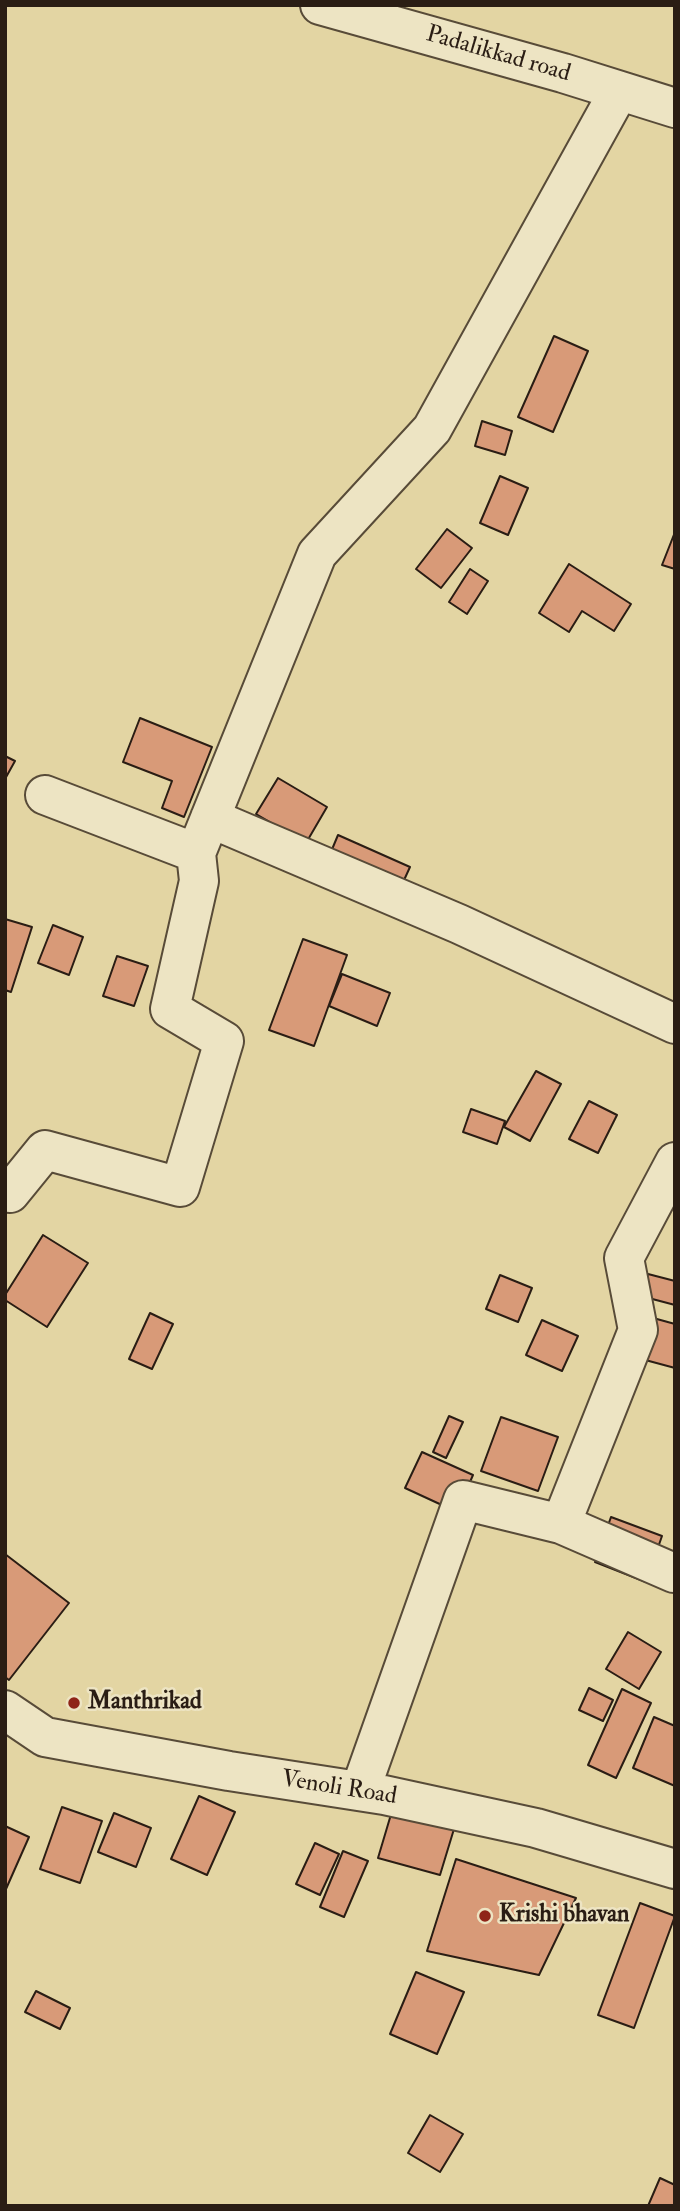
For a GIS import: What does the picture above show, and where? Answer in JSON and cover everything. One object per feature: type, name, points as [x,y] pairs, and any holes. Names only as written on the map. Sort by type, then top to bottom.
[{"type":"street","name":"Padalikkad road","points":[[320,5],[675,108]]},
{"type":"street","points":[[5,1191],[10,1193],[45,1150],[180,1187],[223,1041],[170,1009],[199,881],[203,836],[317,554],[432,429],[619,91]]},
{"type":"street","points":[[44,795],[203,836],[459,924],[675,1024]]},
{"type":"street","points":[[561,1524],[638,1330],[624,1258],[675,1162]]},
{"type":"street","points":[[360,1791],[463,1500],[561,1524],[674,1573]]},
{"type":"street","name":"Venoli Road","points":[[7,1716],[45,1737],[229,1771],[360,1791],[536,1828],[675,1869]]},
{"type":"building","points":[[554,336],[588,351],[553,432],[518,417]]},
{"type":"building","points":[[482,421],[512,431],[505,455],[475,446]]},
{"type":"building","points":[[500,476],[528,488],[508,535],[480,523]]},
{"type":"building","points":[[447,529],[472,548],[441,588],[416,569]]},
{"type":"building","points":[[675,532],[675,569],[662,565]]},
{"type":"building","points":[[569,564],[631,604],[614,631],[582,611],[569,632],[539,613]]},
{"type":"building","points":[[470,569],[488,581],[467,614],[449,602]]},
{"type":"building","points":[[140,718],[212,747],[184,817],[162,808],[172,781],[123,762]]},
{"type":"building","points":[[5,756],[15,761],[5,779]]},
{"type":"building","points":[[278,778],[327,807],[306,843],[256,814]]},
{"type":"building","points":[[338,835],[410,867],[394,902],[323,871]]},
{"type":"building","points":[[5,919],[32,927],[11,992],[5,990]]},
{"type":"building","points":[[53,925],[83,937],[69,975],[38,963]]},
{"type":"building","points":[[303,939],[347,955],[314,1046],[269,1030]]},
{"type":"building","points":[[117,956],[148,966],[134,1006],[103,996]]},
{"type":"building","points":[[342,974],[390,993],[377,1026],[329,1006]]},
{"type":"building","points":[[536,1071],[561,1084],[530,1141],[504,1127]]},
{"type":"building","points":[[589,1101],[617,1115],[598,1153],[569,1139]]},
{"type":"building","points":[[471,1109],[505,1121],[497,1144],[463,1132]]},
{"type":"building","points":[[43,1235],[88,1263],[47,1327],[5,1300],[5,1295]]},
{"type":"building","points":[[648,1274],[675,1281],[675,1305],[641,1296]]},
{"type":"building","points":[[500,1275],[532,1288],[518,1322],[486,1309]]},
{"type":"building","points":[[150,1313],[173,1324],[152,1369],[129,1359]]},
{"type":"building","points":[[635,1313],[675,1324],[675,1368],[623,1354]]},
{"type":"building","points":[[542,1320],[578,1336],[562,1371],[526,1355]]},
{"type":"building","points":[[449,1416],[463,1422],[446,1458],[433,1452]]},
{"type":"building","points":[[501,1417],[558,1437],[538,1491],[481,1471]]},
{"type":"building","points":[[422,1452],[473,1475],[457,1512],[405,1488]]},
{"type":"building","points":[[611,1517],[662,1536],[646,1582],[595,1562]]},
{"type":"building","points":[[5,1554],[69,1603],[9,1680],[5,1677]]},
{"type":"building","points":[[628,1632],[661,1652],[639,1689],[606,1669]]},
{"type":"building","points":[[589,1688],[613,1700],[603,1721],[579,1710]]},
{"type":"building","points":[[622,1689],[651,1703],[616,1778],[588,1765]]},
{"type":"building","points":[[654,1717],[675,1726],[675,1786],[633,1768]]},
{"type":"building","points":[[199,1796],[235,1812],[207,1875],[171,1859]]},
{"type":"building","points":[[62,1807],[102,1821],[80,1883],[40,1869]]},
{"type":"building","points":[[392,1811],[454,1829],[440,1875],[378,1858]]},
{"type":"building","points":[[114,1813],[151,1828],[136,1867],[98,1852]]},
{"type":"building","points":[[5,1826],[29,1837],[6,1889],[5,1889]]},
{"type":"building","points":[[315,1843],[339,1854],[320,1895],[296,1884]]},
{"type":"building","points":[[343,1851],[368,1861],[344,1917],[320,1907]]},
{"type":"building","points":[[456,1859],[576,1898],[539,1975],[427,1951]]},
{"type":"building","points":[[640,1903],[675,1916],[634,2028],[598,2015]]},
{"type":"building","points":[[416,1972],[464,1992],[437,2054],[390,2034]]},
{"type":"building","points":[[36,1991],[70,2008],[60,2029],[25,2012]]},
{"type":"building","points":[[430,2115],[463,2134],[440,2172],[408,2153]]},
{"type":"building","points":[[660,2178],[675,2185],[675,2206],[648,2206]]},
{"type":"place","name":"Manthrikad","points":[[74,1703]]},
{"type":"place","name":"Krishi bhavan","points":[[485,1916]]}]
